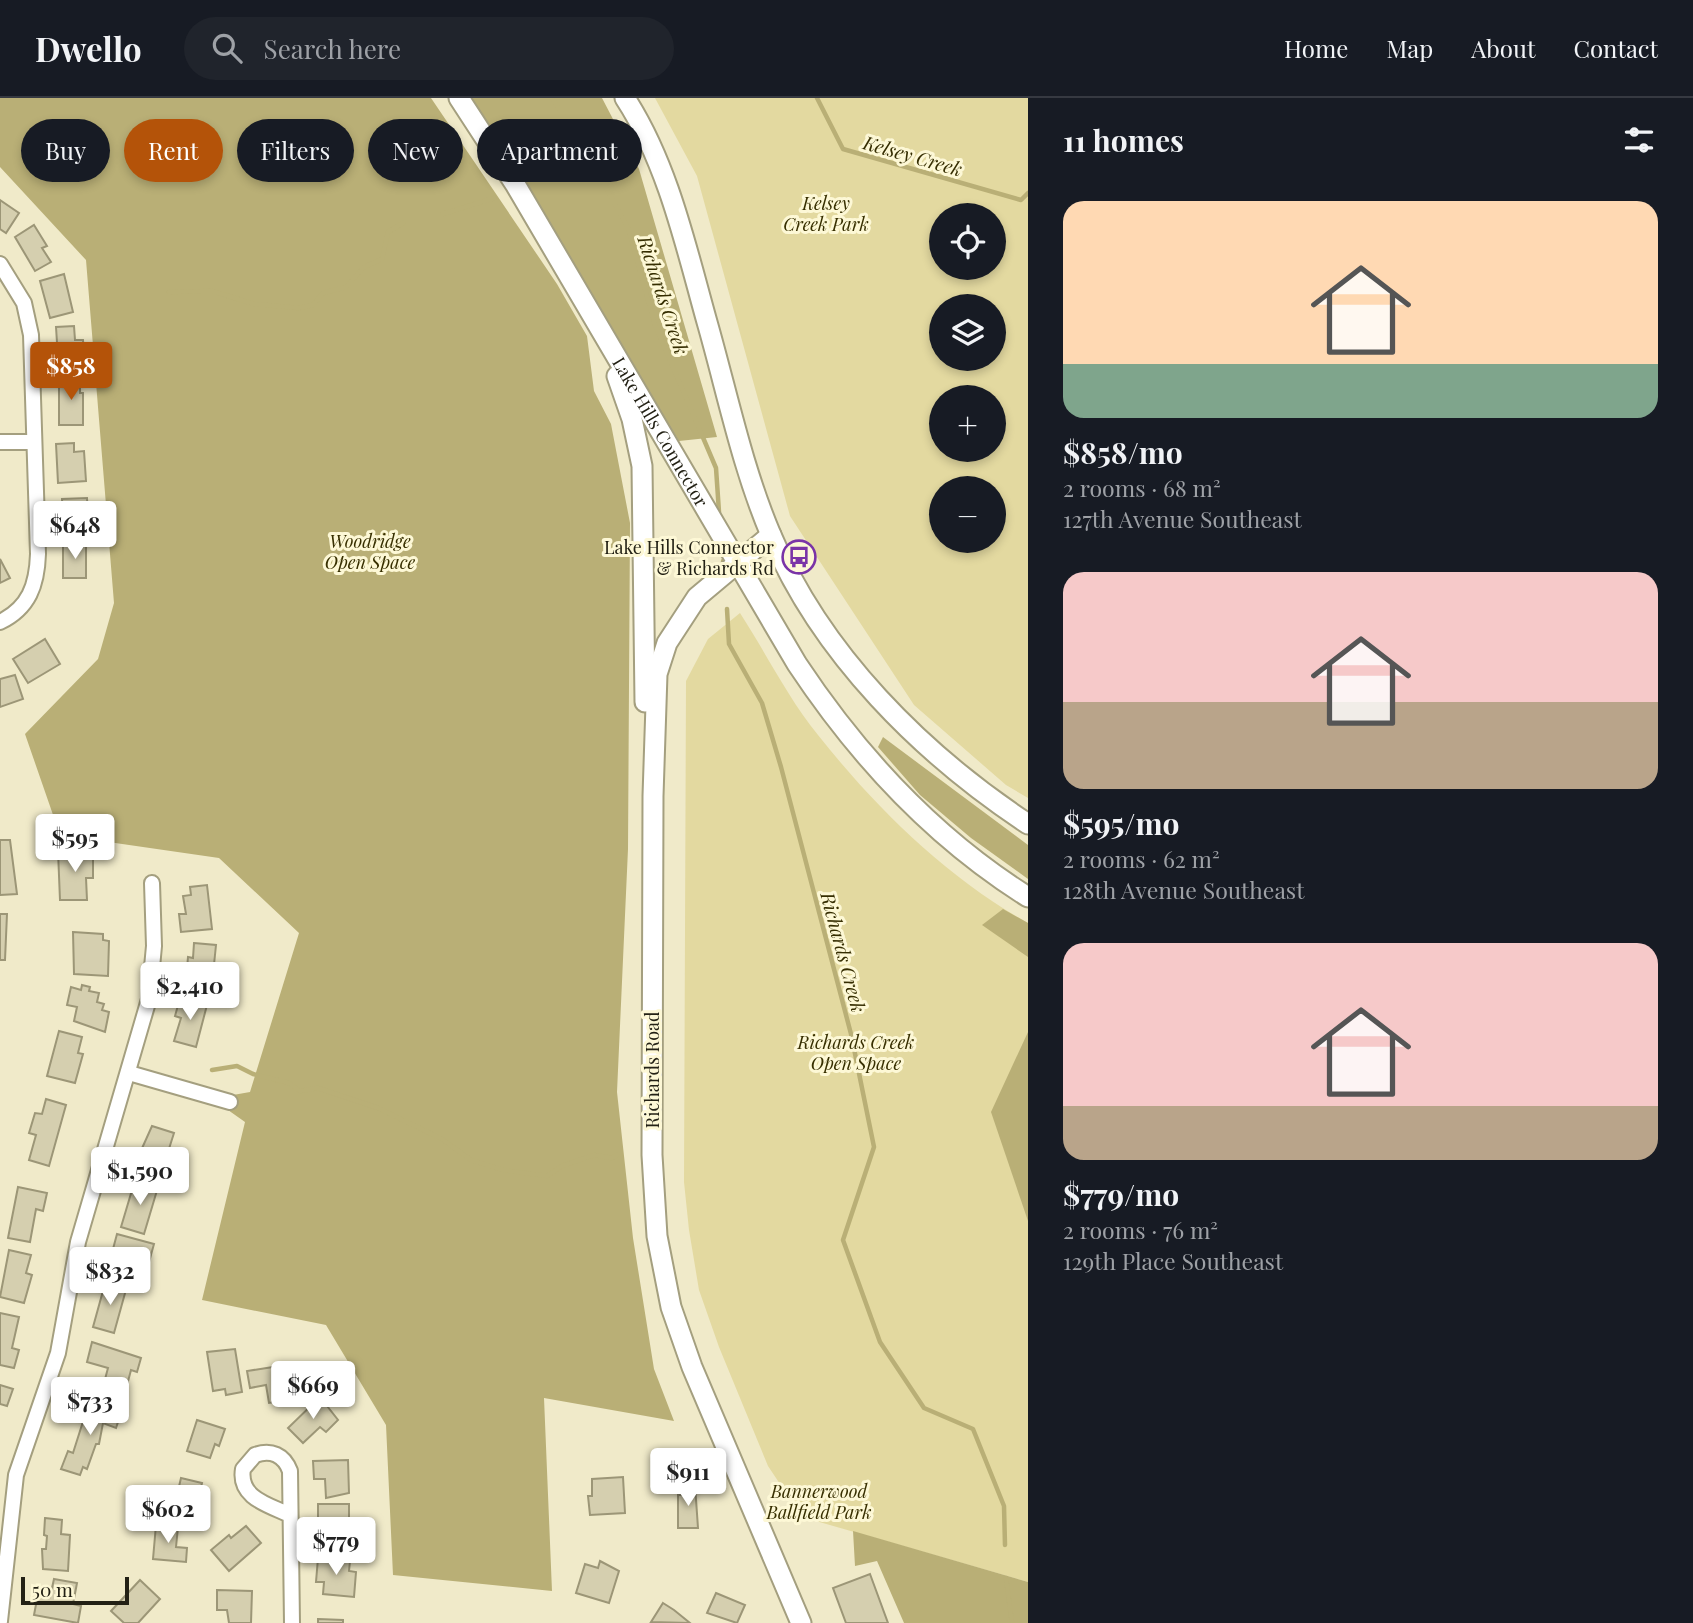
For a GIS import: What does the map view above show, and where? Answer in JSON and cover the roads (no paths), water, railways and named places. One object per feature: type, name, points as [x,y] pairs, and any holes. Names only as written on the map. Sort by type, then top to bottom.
[{"type":"main road","name":"Lake Hills Connector","points":[[459,98],[515,184],[797,664],[864,755],[981,866],[1028,897]]},
{"type":"main road","points":[[625,98],[668,191],[747,466],[771,535],[817,619],[855,670],[938,756],[1028,824]]},
{"type":"main road","points":[[603,335],[632,419],[642,466],[643,691],[653,796]]},
{"type":"main road","name":"Richards Road","points":[[771,535],[697,597],[667,643],[655,691],[652,1155],[657,1236],[671,1307],[692,1367],[801,1623]]},
{"type":"street","points":[[0,264],[24,303],[31,335],[37,574],[34,588],[22,608],[0,622]]},
{"type":"street","points":[[0,442],[34,442]]},
{"type":"street","points":[[0,1620],[16,1475],[58,1353],[78,1242],[129,1073],[153,975],[152,883]]},
{"type":"street","points":[[129,1073],[230,1102]]},
{"type":"street","points":[[290,1515],[253,1497],[245,1488],[243,1469],[255,1455],[274,1453],[288,1465],[291,1477],[292,1623]]},
{"type":"waterway","name":"Richards Creek","points":[[552,98],[581,142],[628,228],[655,325],[716,468],[719,512]]},
{"type":"waterway","name":"Kelsey Creek","points":[[817,98],[843,149],[1021,200],[1028,193]]},
{"type":"waterway","points":[[443,214],[494,198]]},
{"type":"waterway","points":[[169,292],[212,291],[254,304],[299,308],[313,305],[323,293],[346,287],[364,267],[382,259],[388,232],[403,223]]},
{"type":"waterway","name":"Richards Creek","points":[[727,609],[729,644],[762,703],[781,767],[851,1034],[874,1147],[843,1240],[880,1342],[924,1408],[973,1429],[1004,1506],[1005,1545]]},
{"type":"waterway","points":[[212,1070],[237,1066],[253,1074],[289,1083],[300,1091],[318,1088],[378,1108],[442,1139],[471,1160],[503,1170],[547,1176],[562,1166],[594,1155],[612,1158],[617,1155]]},
{"type":"waterway","name":"Richards Creek","points":[[1006,1578],[1012,1623]]},
{"type":"place","name":"Lake Hills Connector & Richards Rd","points":[[799,557]]},
{"type":"park label","name":"Kelsey Creek Park","points":[[826,213]]},
{"type":"park label","name":"Woodridge Open Space","points":[[370,551]]},
{"type":"park label","name":"Richards Creek Open Space","points":[[856,1052]]},
{"type":"park label","name":"Bannerwood Ballfield Park","points":[[819,1501]]}]
